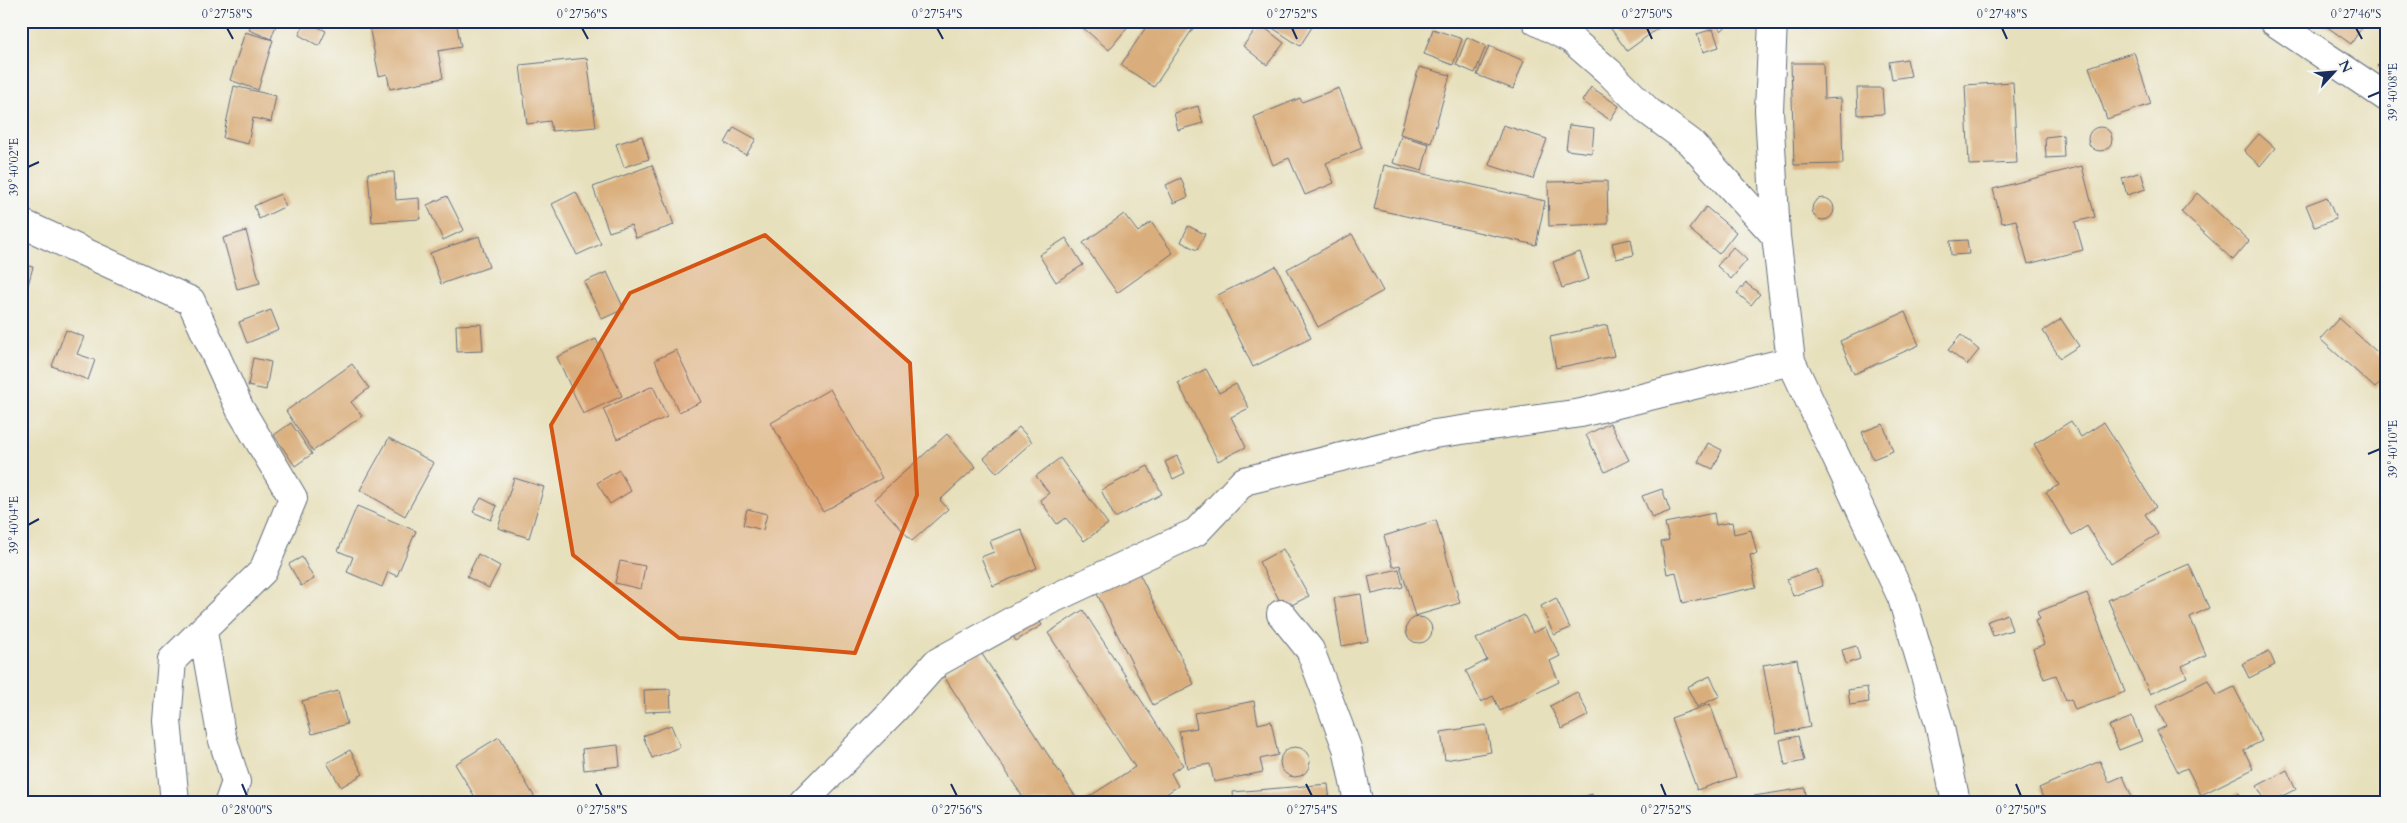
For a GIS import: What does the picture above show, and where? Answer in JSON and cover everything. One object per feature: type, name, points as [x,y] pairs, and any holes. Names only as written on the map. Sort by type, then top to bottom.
[{"type":"street","points":[[1536,21],[1571,39],[1609,72],[1648,111],[1690,142],[1776,236]]},
{"type":"street","points":[[1773,21],[1769,110],[1776,236],[1791,361],[1902,598],[1939,723],[1956,802]]},
{"type":"street","points":[[2273,21],[2386,97]]},
{"type":"street","points":[[21,223],[191,301],[240,410],[293,498],[263,571],[203,632],[172,660],[167,721],[174,802]]},
{"type":"street","points":[[803,802],[895,709],[936,663],[1048,601],[1196,532],[1244,481],[1434,434],[1581,413],[1791,361]]},
{"type":"street","points":[[1281,614],[1310,650],[1347,748],[1358,802]]},
{"type":"street","points":[[203,632],[222,734],[236,782],[229,802]]},
{"type":"highlighted area","points":[[765,235],[910,363],[917,495],[855,653],[679,638],[573,555],[551,425],[630,293]]},
{"type":"building","points":[[252,21],[265,21],[276,25],[271,39],[249,30]]},
{"type":"building","points":[[306,21],[326,31],[319,46],[299,35]]},
{"type":"building","points":[[368,21],[456,21],[461,47],[438,51],[443,78],[390,89],[387,74],[379,76]]},
{"type":"building","points":[[1075,21],[1127,21],[1130,24],[1109,50]]},
{"type":"building","points":[[1150,21],[1198,21],[1154,87],[1121,65]]},
{"type":"building","points":[[1274,21],[1303,21],[1312,27],[1300,46],[1271,27]]},
{"type":"building","points":[[1616,21],[1668,21],[1627,51],[1609,26]]},
{"type":"building","points":[[1713,21],[1732,21],[1721,31]]},
{"type":"building","points":[[2319,21],[2366,21],[2351,44]]},
{"type":"building","points":[[1260,24],[1284,43],[1267,65],[1243,46]]},
{"type":"building","points":[[1433,29],[1462,39],[1453,65],[1424,54]]},
{"type":"building","points":[[1713,29],[1719,47],[1703,52],[1697,34]]},
{"type":"building","points":[[245,32],[273,40],[258,90],[230,80]]},
{"type":"building","points":[[1467,37],[1486,46],[1475,73],[1456,65]]},
{"type":"building","points":[[1489,46],[1524,61],[1513,89],[1477,75]]},
{"type":"building","points":[[2134,52],[2151,104],[2107,119],[2089,67]]},
{"type":"building","points":[[2386,57],[2386,75],[2377,66]]},
{"type":"building","points":[[587,58],[596,127],[552,131],[550,121],[527,124],[520,65]]},
{"type":"building","points":[[1907,59],[1911,76],[1892,79],[1889,62]]},
{"type":"building","points":[[1791,63],[1823,63],[1824,99],[1841,98],[1843,164],[1794,165]]},
{"type":"building","points":[[1419,67],[1450,75],[1431,143],[1400,134]]},
{"type":"building","points":[[2013,82],[2017,163],[1969,165],[1965,85]]},
{"type":"building","points":[[234,86],[276,96],[271,122],[253,118],[248,144],[223,138]]},
{"type":"building","points":[[1591,87],[1619,106],[1610,120],[1582,101]]},
{"type":"building","points":[[1339,88],[1362,148],[1326,163],[1334,183],[1305,195],[1289,158],[1273,165],[1254,117],[1300,98],[1302,102]]},
{"type":"building","points":[[1857,88],[1882,88],[1884,114],[1858,115]]},
{"type":"building","points":[[1198,106],[1203,123],[1178,130],[1174,113]]},
{"type":"building","points":[[1503,125],[1547,139],[1533,179],[1489,165]]},
{"type":"building","points":[[1569,125],[1594,128],[1592,153],[1566,150]]},
{"type":"building","points":[[734,127],[756,139],[746,155],[725,143]]},
{"type":"building","points":[[2100,127],[2108,131],[2112,139],[2108,147],[2100,151],[2092,147],[2088,139],[2092,131]]},
{"type":"building","points":[[2259,134],[2275,148],[2260,166],[2244,151]]},
{"type":"building","points":[[2063,135],[2064,157],[2046,158],[2045,137]]},
{"type":"building","points":[[642,136],[649,159],[624,167],[616,144]]},
{"type":"building","points":[[1401,136],[1429,144],[1422,171],[1393,163]]},
{"type":"building","points":[[652,165],[674,225],[636,238],[631,225],[609,232],[593,187]]},
{"type":"building","points":[[1384,165],[1545,201],[1536,245],[1374,209]]},
{"type":"building","points":[[2082,166],[2095,217],[2075,222],[2083,250],[2028,264],[2016,220],[2002,223],[1993,189]]},
{"type":"building","points":[[394,172],[396,200],[419,198],[420,219],[372,222],[368,173]]},
{"type":"building","points":[[2141,172],[2146,189],[2127,195],[2122,178]]},
{"type":"building","points":[[1181,178],[1188,197],[1174,203],[1166,185]]},
{"type":"building","points":[[1607,181],[1608,224],[1549,226],[1548,182]]},
{"type":"building","points":[[576,192],[601,244],[577,255],[552,204]]},
{"type":"building","points":[[2197,193],[2249,241],[2233,260],[2181,212]]},
{"type":"building","points":[[280,194],[286,206],[259,219],[254,206]]},
{"type":"building","points":[[447,196],[464,230],[443,240],[427,205]]},
{"type":"building","points":[[2327,197],[2336,219],[2315,227],[2306,205]]},
{"type":"building","points":[[1823,198],[1831,201],[1834,209],[1831,217],[1823,220],[1815,217],[1812,209],[1815,201]]},
{"type":"building","points":[[1706,207],[1736,232],[1719,254],[1689,229]]},
{"type":"building","points":[[1124,214],[1138,232],[1151,222],[1173,253],[1117,293],[1083,243]]},
{"type":"building","points":[[1188,226],[1205,234],[1197,250],[1181,242]]},
{"type":"building","points":[[246,231],[260,283],[237,289],[223,238]]},
{"type":"building","points":[[1352,234],[1383,291],[1318,327],[1287,269]]},
{"type":"building","points":[[479,236],[489,267],[441,284],[430,253]]},
{"type":"building","points":[[1066,238],[1083,265],[1056,282],[1039,255]]},
{"type":"building","points":[[1631,239],[1634,255],[1616,259],[1612,243]]},
{"type":"building","points":[[1967,240],[1969,254],[1951,255],[1950,241]]},
{"type":"building","points":[[1733,247],[1747,260],[1731,279],[1717,266]]},
{"type":"building","points":[[1580,252],[1589,279],[1562,288],[1553,262]]},
{"type":"building","points":[[21,264],[33,267],[22,306],[21,306]]},
{"type":"building","points":[[1276,266],[1311,338],[1253,367],[1218,295]]},
{"type":"building","points":[[607,272],[624,309],[602,319],[584,282]]},
{"type":"building","points":[[1746,283],[1760,294],[1751,305],[1737,293]]},
{"type":"building","points":[[271,310],[279,330],[247,343],[239,322]]},
{"type":"building","points":[[1905,312],[1919,345],[1854,374],[1840,341]]},
{"type":"building","points":[[2339,318],[2386,360],[2386,376],[2375,388],[2320,339]]},
{"type":"building","points":[[2061,319],[2079,346],[2060,358],[2043,331]]},
{"type":"building","points":[[481,324],[483,351],[457,352],[456,325]]},
{"type":"building","points":[[1607,325],[1614,356],[1556,368],[1550,337]]},
{"type":"building","points":[[66,330],[84,337],[77,354],[95,360],[88,380],[52,366]]},
{"type":"building","points":[[1961,335],[1979,350],[1967,365],[1948,350]]},
{"type":"building","points":[[596,339],[622,396],[583,414],[557,357]]},
{"type":"building","points":[[676,350],[701,402],[679,412],[655,360]]},
{"type":"building","points":[[253,358],[271,362],[266,390],[248,386]]},
{"type":"building","points":[[352,364],[369,388],[351,402],[362,416],[313,451],[286,411]]},
{"type":"building","points":[[1206,369],[1219,393],[1236,384],[1249,408],[1231,417],[1246,447],[1218,461],[1178,383]]},
{"type":"building","points":[[653,386],[667,417],[617,439],[603,409]]},
{"type":"building","points":[[830,389],[882,478],[823,512],[771,423]]},
{"type":"building","points":[[2071,421],[2081,437],[2104,422],[2156,507],[2145,514],[2158,534],[2111,564],[2087,526],[2072,535],[2046,492],[2059,485],[2034,444]]},
{"type":"building","points":[[291,423],[312,454],[295,466],[274,435]]},
{"type":"building","points":[[1610,423],[1629,460],[1605,472],[1586,435]]},
{"type":"building","points":[[1883,424],[1893,451],[1873,459],[1862,432]]},
{"type":"building","points":[[1019,427],[1032,442],[997,473],[984,458]]},
{"type":"building","points":[[947,434],[976,467],[940,500],[948,509],[912,541],[874,499]]},
{"type":"building","points":[[389,438],[434,463],[405,516],[360,490]]},
{"type":"building","points":[[1708,443],[1722,450],[1713,469],[1698,462]]},
{"type":"building","points":[[1177,456],[1185,473],[1173,479],[1165,462]]},
{"type":"building","points":[[1060,458],[1108,524],[1084,541],[1066,518],[1057,524],[1040,500],[1049,493],[1036,476]]},
{"type":"building","points":[[1148,466],[1162,494],[1115,518],[1101,490]]},
{"type":"building","points":[[619,470],[631,491],[610,504],[597,483]]},
{"type":"building","points":[[514,478],[544,487],[529,538],[498,528]]},
{"type":"building","points":[[1662,489],[1670,511],[1652,518],[1642,496]]},
{"type":"building","points":[[481,498],[497,506],[491,520],[473,512]]},
{"type":"building","points":[[357,506],[416,531],[397,576],[388,572],[382,587],[347,572],[353,557],[338,551]]},
{"type":"building","points":[[747,509],[767,514],[763,530],[743,525]]},
{"type":"building","points":[[1714,513],[1716,525],[1732,522],[1734,534],[1751,530],[1757,554],[1750,555],[1756,587],[1683,603],[1676,572],[1667,574],[1661,542],[1669,540],[1665,523]]},
{"type":"building","points":[[1436,520],[1460,603],[1415,616],[1400,565],[1393,567],[1384,536]]},
{"type":"building","points":[[1021,529],[1037,568],[993,586],[981,557],[994,552],[990,541]]},
{"type":"building","points":[[1283,549],[1309,596],[1284,609],[1259,562]]},
{"type":"building","points":[[478,554],[500,566],[489,588],[467,577]]},
{"type":"building","points":[[302,557],[314,579],[301,586],[289,564]]},
{"type":"building","points":[[620,561],[645,566],[641,589],[615,583]]},
{"type":"building","points":[[2189,564],[2209,608],[2190,617],[2206,655],[2182,666],[2187,677],[2150,694],[2108,600]]},
{"type":"building","points":[[1399,569],[1403,587],[1372,594],[1368,576]]},
{"type":"building","points":[[1817,569],[1823,586],[1793,596],[1787,579]]},
{"type":"building","points":[[1138,571],[1194,684],[1153,705],[1096,592]]},
{"type":"building","points":[[2087,593],[2125,692],[2075,710],[2071,699],[2066,701],[2056,675],[2044,679],[2033,649],[2044,644],[2035,621],[2040,619],[2037,612]]},
{"type":"building","points":[[1361,594],[1368,641],[1342,646],[1334,598]]},
{"type":"building","points":[[1556,598],[1570,628],[1554,635],[1541,606]]},
{"type":"building","points":[[1083,610],[1183,765],[1171,773],[1178,786],[1154,802],[1081,802],[1135,767],[1048,633]]},
{"type":"building","points":[[1034,612],[1042,625],[1016,641],[1008,627]]},
{"type":"building","points":[[2007,614],[2012,630],[1993,636],[1988,621]]},
{"type":"building","points":[[1524,615],[1533,633],[1545,627],[1560,656],[1550,661],[1559,682],[1500,711],[1493,696],[1481,702],[1466,671],[1487,660],[1476,639]]},
{"type":"building","points":[[1419,617],[1428,621],[1432,630],[1428,639],[1419,643],[1410,639],[1406,630],[1410,621]]},
{"type":"building","points":[[1856,646],[1860,659],[1846,664],[1842,650]]},
{"type":"building","points":[[980,651],[1079,802],[1026,802],[943,675]]},
{"type":"building","points":[[2269,651],[2275,665],[2249,678],[2242,664]]},
{"type":"building","points":[[1797,659],[1810,727],[1776,734],[1763,665]]},
{"type":"building","points":[[1710,676],[1720,696],[1697,707],[1687,687]]},
{"type":"building","points":[[2208,680],[2216,696],[2234,687],[2262,741],[2244,750],[2253,769],[2201,795],[2187,768],[2178,772],[2157,731],[2166,726],[2156,706]]},
{"type":"building","points":[[1867,687],[1869,702],[1850,705],[1848,690]]},
{"type":"building","points":[[670,689],[671,711],[645,712],[644,690]]},
{"type":"building","points":[[338,691],[347,724],[312,734],[302,701]]},
{"type":"building","points":[[1577,692],[1589,715],[1562,729],[1550,706]]},
{"type":"building","points":[[1254,701],[1258,724],[1271,721],[1278,755],[1260,759],[1263,772],[1214,782],[1210,764],[1187,768],[1179,731],[1197,728],[1194,713]]},
{"type":"building","points":[[1710,704],[1736,777],[1697,790],[1671,718]]},
{"type":"building","points":[[2132,717],[2142,741],[2119,750],[2109,726]]},
{"type":"building","points":[[671,725],[680,747],[652,758],[643,736]]},
{"type":"building","points":[[1486,725],[1491,752],[1445,760],[1441,732]]},
{"type":"building","points":[[1798,736],[1804,761],[1785,765],[1780,740]]},
{"type":"building","points":[[499,737],[534,796],[524,802],[478,802],[455,764]]},
{"type":"building","points":[[618,745],[620,766],[584,770],[582,749]]},
{"type":"building","points":[[1295,747],[1306,751],[1310,762],[1306,773],[1295,777],[1284,773],[1280,762],[1284,751]]},
{"type":"building","points":[[350,750],[363,774],[341,787],[327,763]]},
{"type":"building","points":[[2100,761],[2109,782],[2123,776],[2134,802],[2045,802],[2039,788]]},
{"type":"building","points":[[2287,770],[2296,789],[2271,802],[2266,802],[2257,786]]},
{"type":"building","points":[[1328,784],[1330,802],[1234,802],[1233,792]]},
{"type":"building","points":[[1805,788],[1807,802],[1755,802],[1754,796]]},
{"type":"building","points":[[2239,793],[2243,802],[2217,802]]},
{"type":"building","points":[[1592,794],[1595,802],[1571,802],[1571,801]]}]
